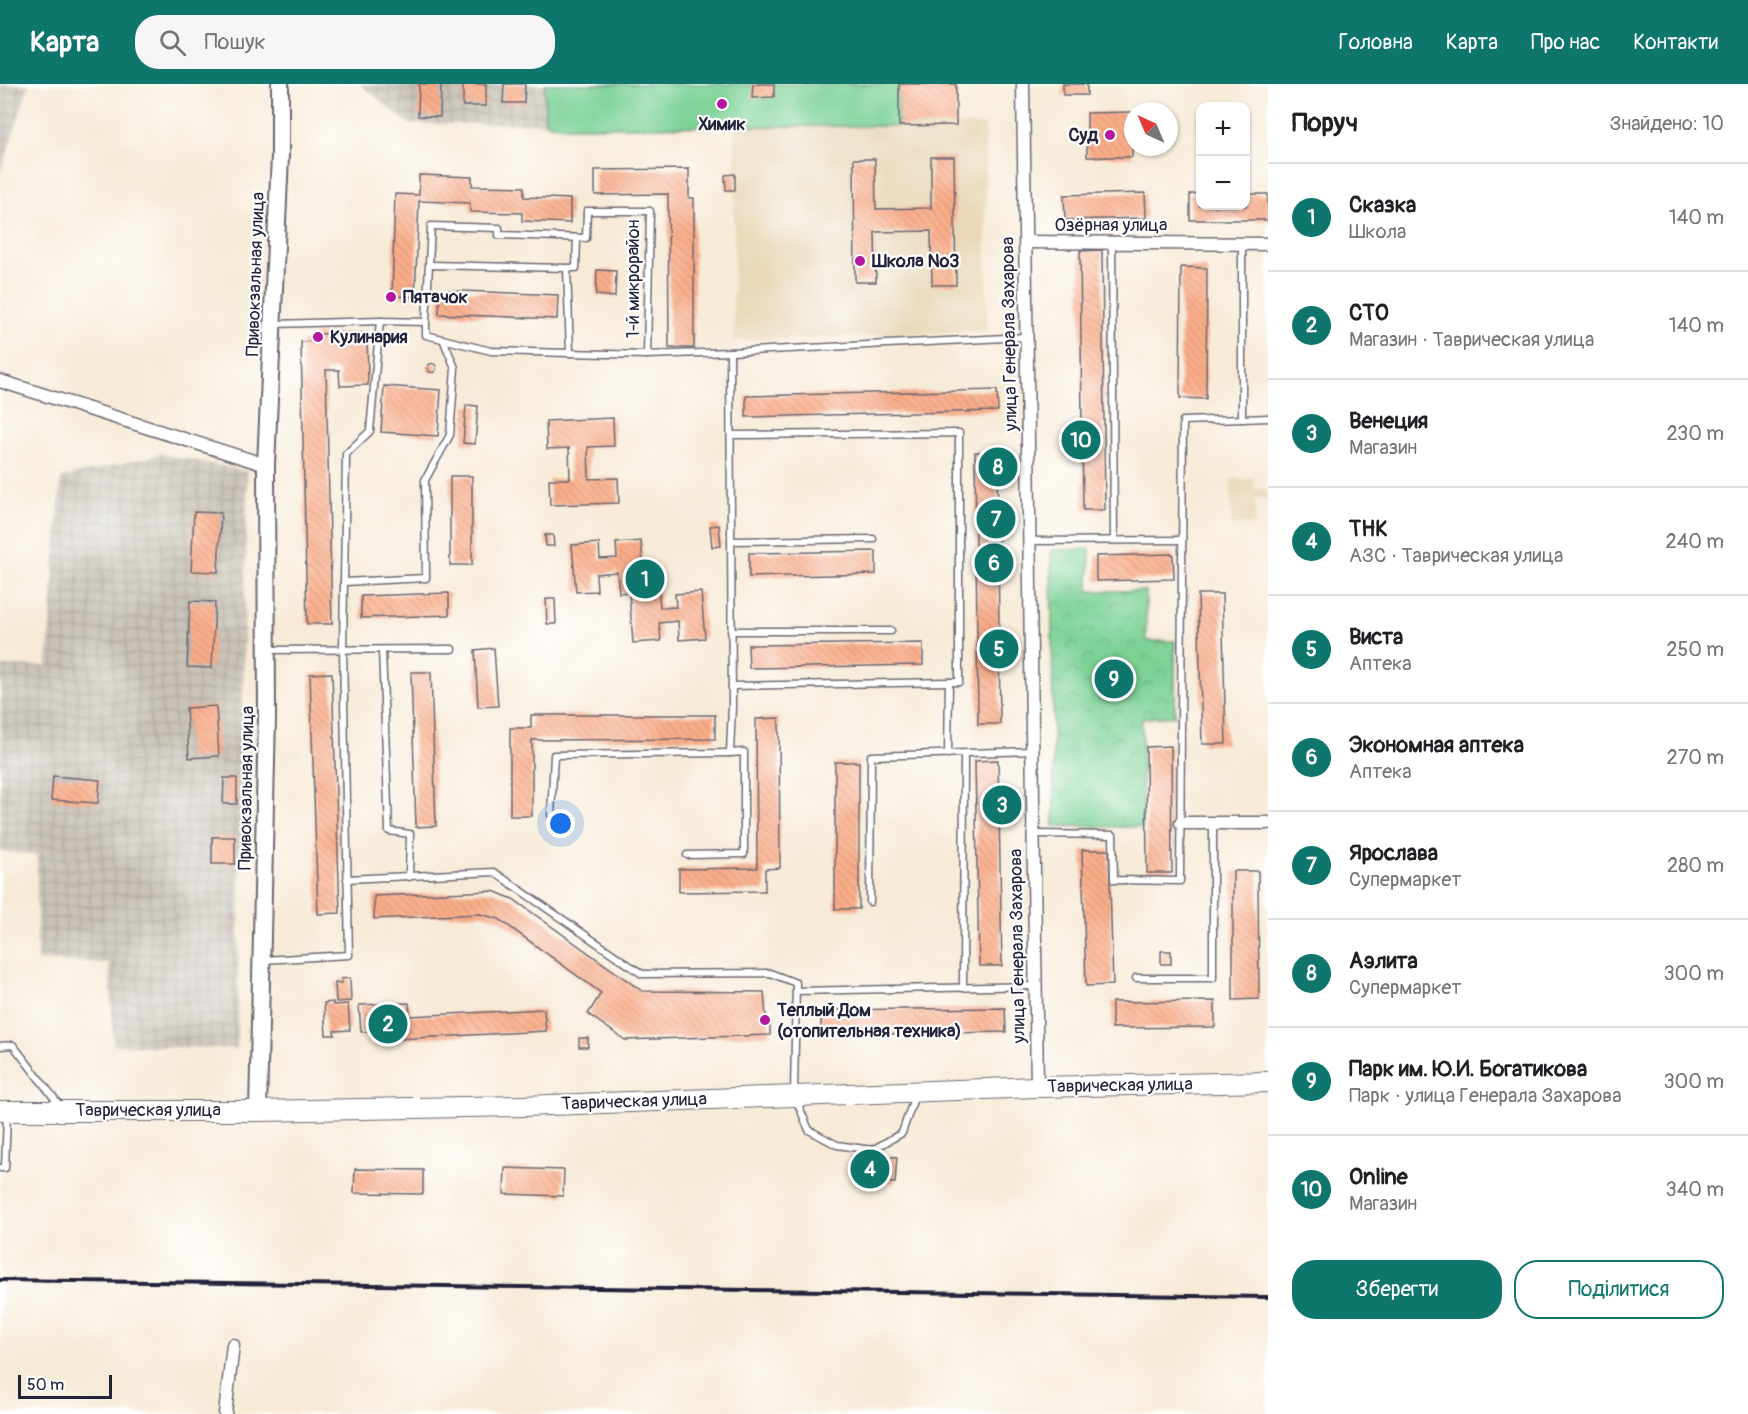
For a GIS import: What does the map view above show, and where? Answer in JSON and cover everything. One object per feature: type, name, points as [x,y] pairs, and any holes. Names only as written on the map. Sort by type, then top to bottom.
[{"type":"highway","name":"Таврическая улица","points":[[3,1111],[258,1111],[523,1106],[1036,1087],[1268,1082]]},
{"type":"main road","name":"Привокзальная улица","points":[[258,1111],[267,650],[266,465],[279,167],[277,84]]},
{"type":"street","name":"улица Генерала Захарова","points":[[1023,84],[1036,1087]]},
{"type":"street","name":"Озёрная улица","points":[[1026,242],[1268,243]]},
{"type":"street","points":[[0,381],[266,465]]},
{"type":"street","points":[[1181,823],[1268,823]]},
{"type":"street","points":[[225,1414],[234,1345]]},
{"type":"lane","name":"1-й микрорайон","points":[[443,339],[491,351],[647,355],[650,211],[587,211],[586,238],[577,238]]},
{"type":"lane","points":[[344,582],[426,578],[425,480],[450,435],[455,368],[443,339],[426,335],[431,226],[499,228],[499,235],[577,238],[576,268],[430,265]]},
{"type":"lane","points":[[1112,243],[1114,540]]},
{"type":"lane","points":[[1242,243],[1242,419]]},
{"type":"lane","points":[[567,268],[570,353]]},
{"type":"lane","points":[[262,960],[349,955],[343,649],[346,454],[370,431],[380,321]]},
{"type":"lane","points":[[273,324],[426,322]]},
{"type":"lane","points":[[647,355],[1028,337]]},
{"type":"lane","points":[[730,352],[732,686],[730,753]]},
{"type":"lane","points":[[1034,834],[1113,835],[1114,880],[1180,880],[1183,421],[1268,418]]},
{"type":"lane","points":[[731,435],[959,433],[959,682],[732,686]]},
{"type":"lane","points":[[731,541],[873,539]]},
{"type":"lane","points":[[1030,541],[1182,540]]},
{"type":"lane","points":[[731,632],[891,631]]},
{"type":"lane","points":[[267,650],[452,648]]},
{"type":"lane","points":[[382,650],[389,831],[410,834],[408,876]]},
{"type":"lane","points":[[948,754],[949,682]]},
{"type":"lane","points":[[870,902],[871,756],[1033,751]]},
{"type":"lane","points":[[551,814],[554,755],[744,752],[744,854],[687,855]]},
{"type":"lane","points":[[963,988],[964,754]]},
{"type":"lane","points":[[1136,978],[1213,978],[1213,823]]},
{"type":"lane","points":[[347,879],[494,872],[642,974],[770,973],[796,983],[794,1095],[809,1130],[837,1145],[872,1150],[902,1133],[916,1093]]},
{"type":"lane","points":[[796,991],[1035,986]]},
{"type":"lane","points":[[0,1046],[13,1045],[64,1110]]},
{"type":"lane","points":[[0,1168],[5,1168],[3,1111]]},
{"type":"shaded area","points":[[0,84],[29,84],[0,175]]},
{"type":"shaded area","points":[[360,84],[545,84],[545,123],[409,124]]},
{"type":"shaded area","name":"Школа №3","points":[[735,125],[985,125],[987,331],[733,341]]},
{"type":"shaded area","points":[[161,454],[247,471],[237,1049],[114,1045],[109,963],[37,960],[37,855],[0,851],[0,666],[47,666],[61,478]]},
{"type":"shaded area","points":[[1254,478],[1254,489],[1268,489],[1268,499],[1255,499],[1255,525],[1231,525],[1231,479]]},
{"type":"green space","name":"Химик","points":[[545,84],[899,84],[899,126],[565,127],[545,123]]},
{"type":"green space","points":[[1090,549],[1089,591],[1146,591],[1146,641],[1175,641],[1175,716],[1142,718],[1142,827],[1054,826],[1051,550]]},
{"type":"building","points":[[419,84],[441,84],[440,117],[418,116]]},
{"type":"building","points":[[463,84],[486,84],[486,106],[463,106]]},
{"type":"building","points":[[504,84],[525,84],[524,103],[503,103]]},
{"type":"building","points":[[753,84],[774,84],[774,97],[752,98]]},
{"type":"building","points":[[899,84],[956,84],[956,125],[899,126]]},
{"type":"building","points":[[1063,84],[1087,84],[1087,95],[1063,95]]},
{"type":"building","name":"Суд","points":[[1124,112],[1124,156],[1132,157],[1087,157],[1087,113]]},
{"type":"building","points":[[931,157],[954,157],[956,285],[932,285],[931,231],[875,232],[876,282],[855,282],[854,159],[875,159],[876,209],[931,208]]},
{"type":"building","points":[[689,169],[689,198],[694,198],[694,348],[669,348],[668,194],[595,195],[595,170]]},
{"type":"building","points":[[735,174],[735,190],[726,190],[725,175]]},
{"type":"building","points":[[419,175],[472,177],[472,186],[524,187],[524,197],[570,199],[570,223],[522,221],[522,213],[470,212],[470,203],[419,201],[415,297],[392,296],[395,194],[419,195]]},
{"type":"building","points":[[1145,193],[1146,218],[1065,220],[1064,195]]},
{"type":"building","points":[[1190,194],[1196,194],[1196,210],[1250,210],[1250,194],[1268,194],[1268,220],[1190,220]]},
{"type":"building","points":[[1102,250],[1105,510],[1083,510],[1080,251]]},
{"type":"building","points":[[1181,267],[1207,268],[1206,399],[1180,398]]},
{"type":"building","points":[[597,270],[616,271],[615,297],[596,295]]},
{"type":"building","points":[[440,290],[558,295],[557,319],[439,314]]},
{"type":"building","points":[[367,333],[368,385],[340,386],[339,370],[326,370],[332,624],[307,624],[301,342],[316,341],[315,334]]},
{"type":"building","points":[[432,363],[437,368],[432,373],[427,368]]},
{"type":"building","points":[[384,386],[441,390],[438,436],[381,432]]},
{"type":"building","points":[[997,390],[998,411],[746,417],[746,396]]},
{"type":"building","points":[[466,405],[478,406],[475,444],[463,443]]},
{"type":"building","points":[[613,418],[614,446],[588,447],[589,479],[618,478],[619,503],[550,505],[549,479],[570,479],[569,448],[547,449],[546,421]]},
{"type":"building","points":[[975,452],[997,452],[1000,724],[978,724]]},
{"type":"building","points":[[450,476],[472,476],[472,565],[450,565]]},
{"type":"building","points":[[194,512],[221,513],[218,572],[191,571]]},
{"type":"building","points":[[719,525],[721,546],[712,547],[710,526]]},
{"type":"building","points":[[545,535],[553,535],[554,546],[546,546]]},
{"type":"building","points":[[641,541],[643,563],[656,562],[660,608],[676,607],[675,594],[701,592],[705,638],[679,640],[678,621],[659,623],[661,641],[633,643],[629,592],[619,593],[617,572],[596,574],[597,591],[576,592],[572,545],[599,543],[600,559],[617,558],[616,543]]},
{"type":"building","points":[[876,551],[876,574],[749,577],[749,553]]},
{"type":"building","points":[[1173,554],[1174,579],[1096,581],[1096,556]]},
{"type":"building","points":[[449,593],[449,615],[361,618],[361,596]]},
{"type":"building","points":[[1198,594],[1222,594],[1226,744],[1202,744]]},
{"type":"building","points":[[546,599],[555,599],[556,624],[547,624]]},
{"type":"building","points":[[190,601],[215,602],[212,668],[187,667]]},
{"type":"building","points":[[923,643],[923,665],[749,668],[748,645]]},
{"type":"building","points":[[494,648],[498,706],[478,707],[475,650]]},
{"type":"building","points":[[411,672],[431,672],[436,826],[416,827]]},
{"type":"building","points":[[332,673],[340,913],[318,914],[310,674]]},
{"type":"building","points":[[216,706],[219,756],[189,758],[186,708]]},
{"type":"building","points":[[531,715],[715,715],[715,739],[532,740],[532,816],[510,816],[510,728],[531,728]]},
{"type":"building","points":[[779,718],[780,868],[765,869],[765,891],[679,892],[679,869],[757,868],[756,719]]},
{"type":"building","points":[[1171,746],[1172,873],[1147,873],[1146,747]]},
{"type":"building","points":[[998,760],[1002,966],[979,966],[975,761]]},
{"type":"building","points":[[835,762],[859,762],[859,909],[835,909]]},
{"type":"building","points":[[53,776],[100,780],[98,803],[51,800]]},
{"type":"building","points":[[224,778],[237,778],[237,804],[223,804]]},
{"type":"building","points":[[212,837],[235,837],[235,864],[212,864]]},
{"type":"building","points":[[1082,850],[1109,850],[1113,985],[1086,986]]},
{"type":"building","points":[[1233,871],[1258,871],[1259,999],[1233,1000]]},
{"type":"building","points":[[493,891],[513,899],[642,991],[764,992],[770,1035],[625,1040],[588,1014],[601,993],[499,919],[480,914],[374,919],[374,896]]},
{"type":"building","points":[[1161,951],[1171,951],[1171,964],[1161,964]]},
{"type":"building","points":[[350,978],[351,1001],[336,1002],[335,983],[342,983],[341,979]]},
{"type":"building","points":[[1215,1001],[1215,1027],[1112,1028],[1112,1002]]},
{"type":"building","points":[[333,1002],[333,1005],[348,1004],[350,1030],[334,1031],[335,1035],[326,1035],[324,1003]]},
{"type":"building","points":[[409,1003],[410,1016],[544,1009],[546,1031],[398,1039],[398,1030],[361,1032],[359,1005]]},
{"type":"building","points":[[1005,1008],[1006,1032],[821,1035],[821,1010]]},
{"type":"building","points":[[579,1038],[588,1038],[588,1047],[579,1047]]},
{"type":"building","points":[[851,1156],[868,1157],[867,1162],[880,1163],[881,1156],[897,1157],[895,1183],[879,1182],[880,1175],[867,1174],[867,1180],[850,1179]]},
{"type":"building","points":[[505,1168],[564,1170],[563,1196],[504,1194]]},
{"type":"building","points":[[355,1169],[423,1170],[423,1194],[354,1193]]},
{"type":"railway","points":[[0,1280],[1268,1297]]},
{"type":"place","name":"Химик","points":[[722,104]]},
{"type":"place","name":"Суд","points":[[1110,135]]},
{"type":"place","name":"Школа №3","points":[[860,261]]},
{"type":"place","name":"Пятачок","points":[[391,297]]},
{"type":"place","name":"Кулинария","points":[[318,337]]},
{"type":"place","name":"Online","points":[[1081,440]]},
{"type":"place","name":"Аэлита","points":[[998,467]]},
{"type":"place","name":"Ярослава","points":[[996,519]]},
{"type":"place","name":"Экономная аптека","points":[[994,563]]},
{"type":"place","name":"Сказка","points":[[645,579]]},
{"type":"place","name":"Виста","points":[[999,649]]},
{"type":"place","name":"Парк им. Ю.И. Богатикова","points":[[1114,679]]},
{"type":"place","name":"Венеция","points":[[1002,805]]},
{"type":"place","name":"Теплый Дом (отопительная техника)","points":[[765,1020]]},
{"type":"place","name":"СТО","points":[[388,1024]]},
{"type":"place","name":"ТНК","points":[[870,1169]]}]
